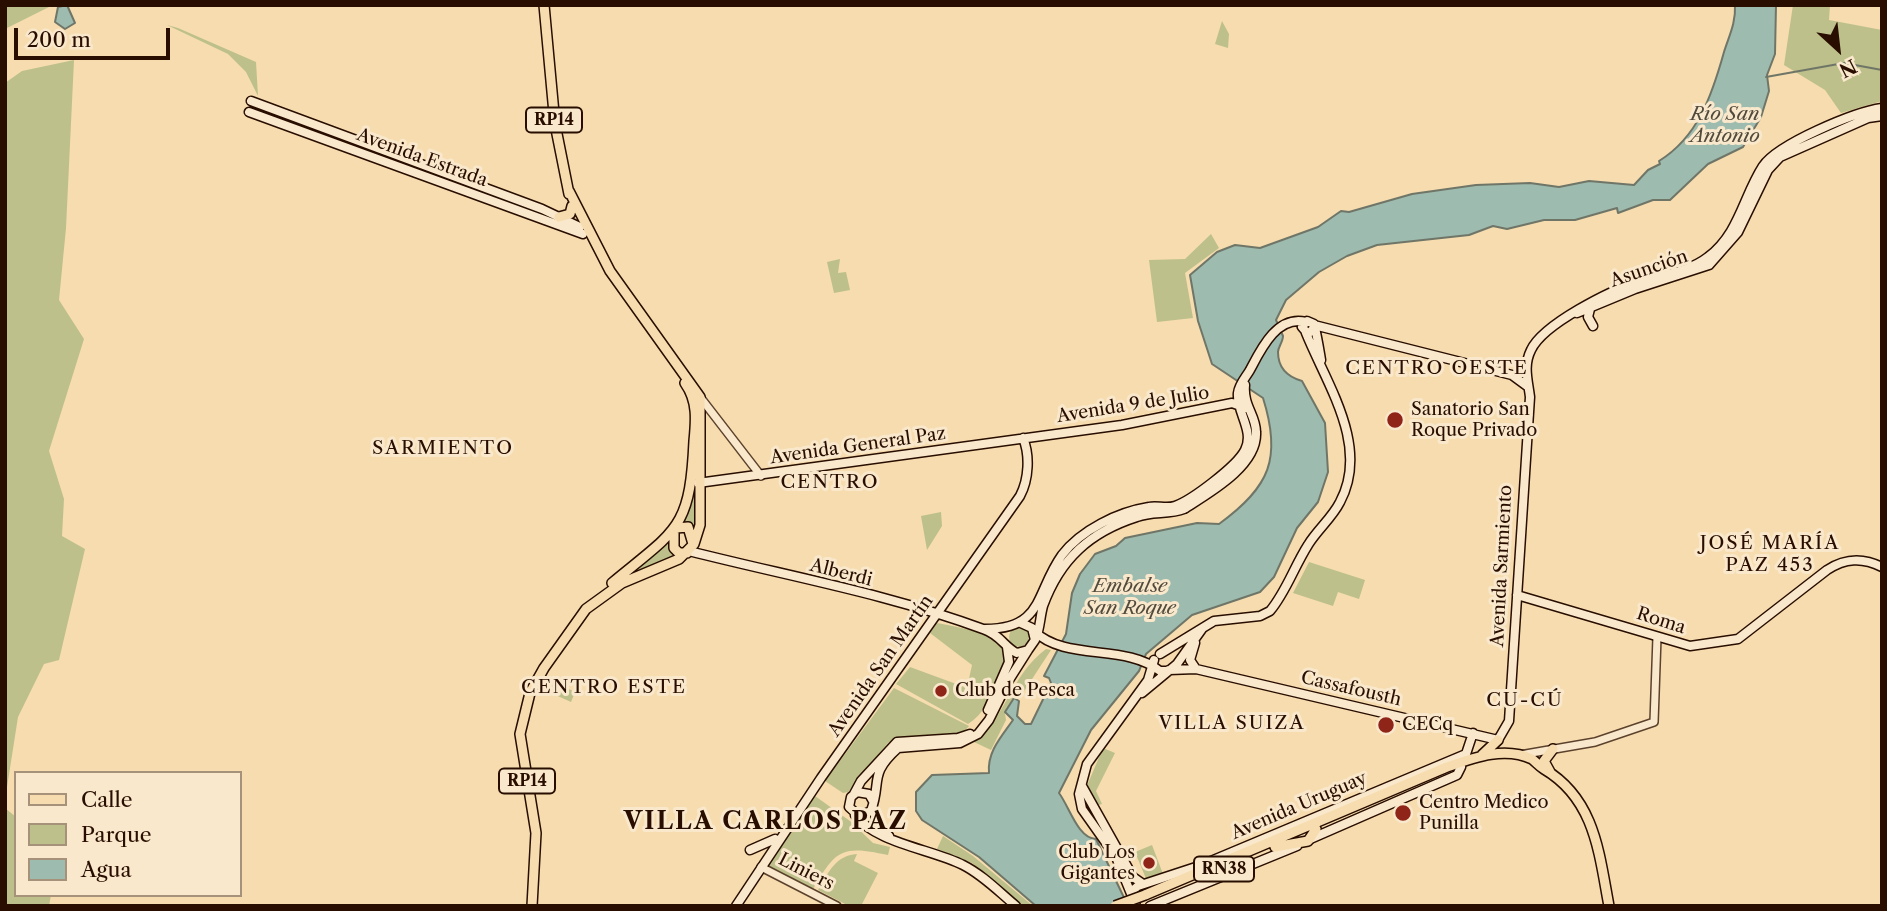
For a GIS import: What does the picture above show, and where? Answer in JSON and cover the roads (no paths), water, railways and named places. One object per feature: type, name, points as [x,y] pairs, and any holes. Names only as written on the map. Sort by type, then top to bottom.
[{"type":"main road","name":"RP14","points":[[544,5],[555,124],[572,206],[582,230],[612,283],[688,387],[698,418]]},
{"type":"main road","name":"Avenida Estrada","points":[[251,102],[350,143],[582,230]]},
{"type":"main road","name":"Asunción","points":[[1571,315],[1714,262],[1742,226],[1773,164],[1787,153],[1882,108]]},
{"type":"main road","name":"Avenida Estrada","points":[[249,112],[350,143],[559,217],[582,230]]},
{"type":"main road","name":"Asunción","points":[[1513,376],[1526,367],[1534,344],[1571,315],[1618,289],[1677,271],[1708,258],[1736,226],[1767,161],[1783,148],[1841,126],[1882,116]]},
{"type":"main road","name":"RP14","points":[[569,191],[598,251],[700,397],[695,479],[699,530],[689,551],[671,564],[630,578],[592,604]]},
{"type":"main road","points":[[559,217],[570,214],[572,206]]},
{"type":"main road","points":[[582,230],[598,251]]},
{"type":"main road","points":[[1590,309],[1588,317],[1593,326]]},
{"type":"main road","points":[[1228,404],[1268,338],[1292,321],[1513,376],[1523,381],[1529,392]]},
{"type":"main road","points":[[1133,903],[1116,857],[1081,806],[1081,783],[1087,764],[1100,742],[1134,699],[1156,660],[1217,619],[1256,617],[1270,611],[1310,542],[1342,499],[1351,472],[1351,453],[1346,430],[1309,327]]},
{"type":"main road","points":[[1526,367],[1529,392]]},
{"type":"main road","points":[[1016,906],[967,867],[870,831],[849,807],[854,794],[866,775],[897,741],[958,738],[976,729],[1009,662],[1006,643],[1013,625],[1034,613],[1062,555],[1089,530],[1143,508],[1170,507],[1182,503],[1240,458],[1248,439],[1243,406],[1243,381]]},
{"type":"main road","name":"Avenida Sarmiento","points":[[1498,740],[1509,721],[1529,392]]},
{"type":"main road","name":"Avenida 9 de Julio","points":[[1023,438],[1122,425],[1228,404],[1243,406]]},
{"type":"main road","points":[[855,814],[866,815],[873,804],[878,771],[898,748],[960,743],[982,730],[1029,650],[1054,583],[1083,543],[1122,522],[1146,514],[1184,509],[1245,462],[1252,451],[1256,431],[1243,406]]},
{"type":"main road","name":"Avenida General Paz","points":[[695,479],[761,476],[1023,438]]},
{"type":"main road","name":"Avenida San Martín","points":[[736,906],[783,833],[1023,492],[1028,454],[1023,438]]},
{"type":"main road","name":"RP14","points":[[532,906],[537,846],[521,746],[523,715],[539,676],[596,597],[675,529],[695,479]]},
{"type":"main road","points":[[683,525],[690,529],[693,540],[689,551],[679,553],[674,548],[675,529],[683,525]]},
{"type":"main road","name":"Alberdi","points":[[689,551],[937,614],[985,629],[1006,643]]},
{"type":"main road","name":"Roma","points":[[1517,595],[1604,618],[1682,646],[1729,642],[1747,633],[1834,565],[1861,559],[1882,567]]},
{"type":"main road","points":[[1013,625],[1025,624],[1035,635],[1047,642],[1156,660]]},
{"type":"main road","points":[[1134,699],[1169,670],[1175,659],[1206,624]]},
{"type":"main road","name":"Alberdi","points":[[985,629],[1013,625]]},
{"type":"main road","points":[[1196,669],[1191,660],[1197,635]]},
{"type":"main road","points":[[1006,643],[1014,652],[1029,650],[1047,642]]},
{"type":"main road","name":"Cassafousth","points":[[1156,660],[1175,659],[1196,669],[1498,740]]},
{"type":"main road","name":"Cassafousth","points":[[1156,660],[1169,670],[1196,669]]},
{"type":"main road","name":"Avenida Uruguay","points":[[1148,900],[1308,841],[1392,794],[1412,774],[1466,754],[1473,733]]},
{"type":"main road","points":[[1498,740],[1497,750],[1510,755]]},
{"type":"main road","points":[[1463,766],[1482,755],[1498,740]]},
{"type":"main road","points":[[1549,750],[1544,761],[1551,773]]},
{"type":"main road","name":"RN38","points":[[1392,794],[1426,776],[1482,755],[1510,755],[1535,760],[1539,766]]},
{"type":"main road","name":"RN38","points":[[1115,906],[1148,900],[1314,824],[1463,766],[1497,760],[1539,766],[1573,791],[1590,819],[1609,906]]},
{"type":"main road","points":[[1412,774],[1426,776]]},
{"type":"main road","points":[[1081,783],[1085,797],[1122,853],[1135,880],[1143,884]]},
{"type":"main road","points":[[854,794],[865,792],[873,804],[878,825],[894,838]]},
{"type":"main road","points":[[1275,847],[1308,841],[1314,824]]},
{"type":"main road","name":"Avenida Uruguay","points":[[1143,884],[1314,824]]},
{"type":"main road","name":"RN38","points":[[1133,903],[1148,900],[1275,847],[1314,824]]},
{"type":"main road","points":[[750,850],[766,846],[783,833]]},
{"type":"main road","points":[[1133,903],[1134,888],[1143,884]]},
{"type":"street","points":[[700,397],[713,418],[761,476]]},
{"type":"street","points":[[698,418],[706,412],[713,418]]},
{"type":"street","points":[[1510,755],[1595,742],[1654,722],[1657,638]]},
{"type":"street","points":[[1539,766],[1538,762],[1549,750]]},
{"type":"street","name":"Liniers","points":[[761,867],[837,906]]},
{"type":"water","points":[[67,5],[75,23],[65,29],[55,22],[58,7]]},
{"type":"water","name":"Embalse San Roque","points":[[1735,5],[1776,5],[1775,54],[1767,75],[1769,91],[1761,117],[1743,147],[1708,164],[1670,200],[1653,200],[1618,213],[1617,208],[1575,220],[1544,220],[1507,229],[1493,226],[1469,235],[1377,245],[1347,256],[1319,272],[1286,300],[1276,320],[1283,336],[1278,358],[1288,374],[1302,381],[1325,423],[1328,472],[1318,502],[1297,528],[1274,577],[1260,592],[1192,615],[1146,654],[1139,671],[1091,730],[1059,793],[1079,828],[1090,838],[1096,839],[1128,906],[1036,906],[979,857],[922,820],[916,811],[916,792],[932,775],[989,773],[993,751],[1013,720],[1005,712],[1014,698],[1019,701],[1017,716],[1025,724],[1031,724],[1051,683],[1049,678],[1044,676],[1066,634],[1072,593],[1080,574],[1095,554],[1116,546],[1125,538],[1197,523],[1219,524],[1250,497],[1267,470],[1271,438],[1263,398],[1212,364],[1198,321],[1190,275],[1217,252],[1235,245],[1260,248],[1318,227],[1341,211],[1349,212],[1412,194],[1476,185],[1530,183],[1559,187],[1589,181],[1634,185],[1684,140],[1702,114],[1732,29]]},
{"type":"waterway","points":[[1766,77],[1844,63],[1882,70]]},
{"type":"place","name":"Sanatorio San Roque Privado","points":[[1395,420]]},
{"type":"place","name":"Club de Pesca","points":[[941,691]]},
{"type":"place","name":"CECq","points":[[1386,725]]},
{"type":"place","name":"Centro Medico Punilla","points":[[1403,813]]},
{"type":"place","name":"Club Los Gigantes","points":[[1149,863]]},
{"type":"district","name":"CENTRO OESTE","points":[[1437,369]]},
{"type":"district","name":"SARMIENTO","points":[[443,449]]},
{"type":"district","name":"CENTRO","points":[[830,483]]},
{"type":"district","name":"JOSÉ MARÍA PAZ 453","points":[[1770,555]]},
{"type":"district","name":"CENTRO ESTE","points":[[604,688]]},
{"type":"district","name":"CU-CÚ","points":[[1525,701]]},
{"type":"district","name":"VILLA SUIZA","points":[[1232,724]]},
{"type":"district","name":"VILLA CARLOS PAZ","points":[[766,822]]},
{"type":"water label","name":"Río San Antonio","points":[[1725,126]]}]
